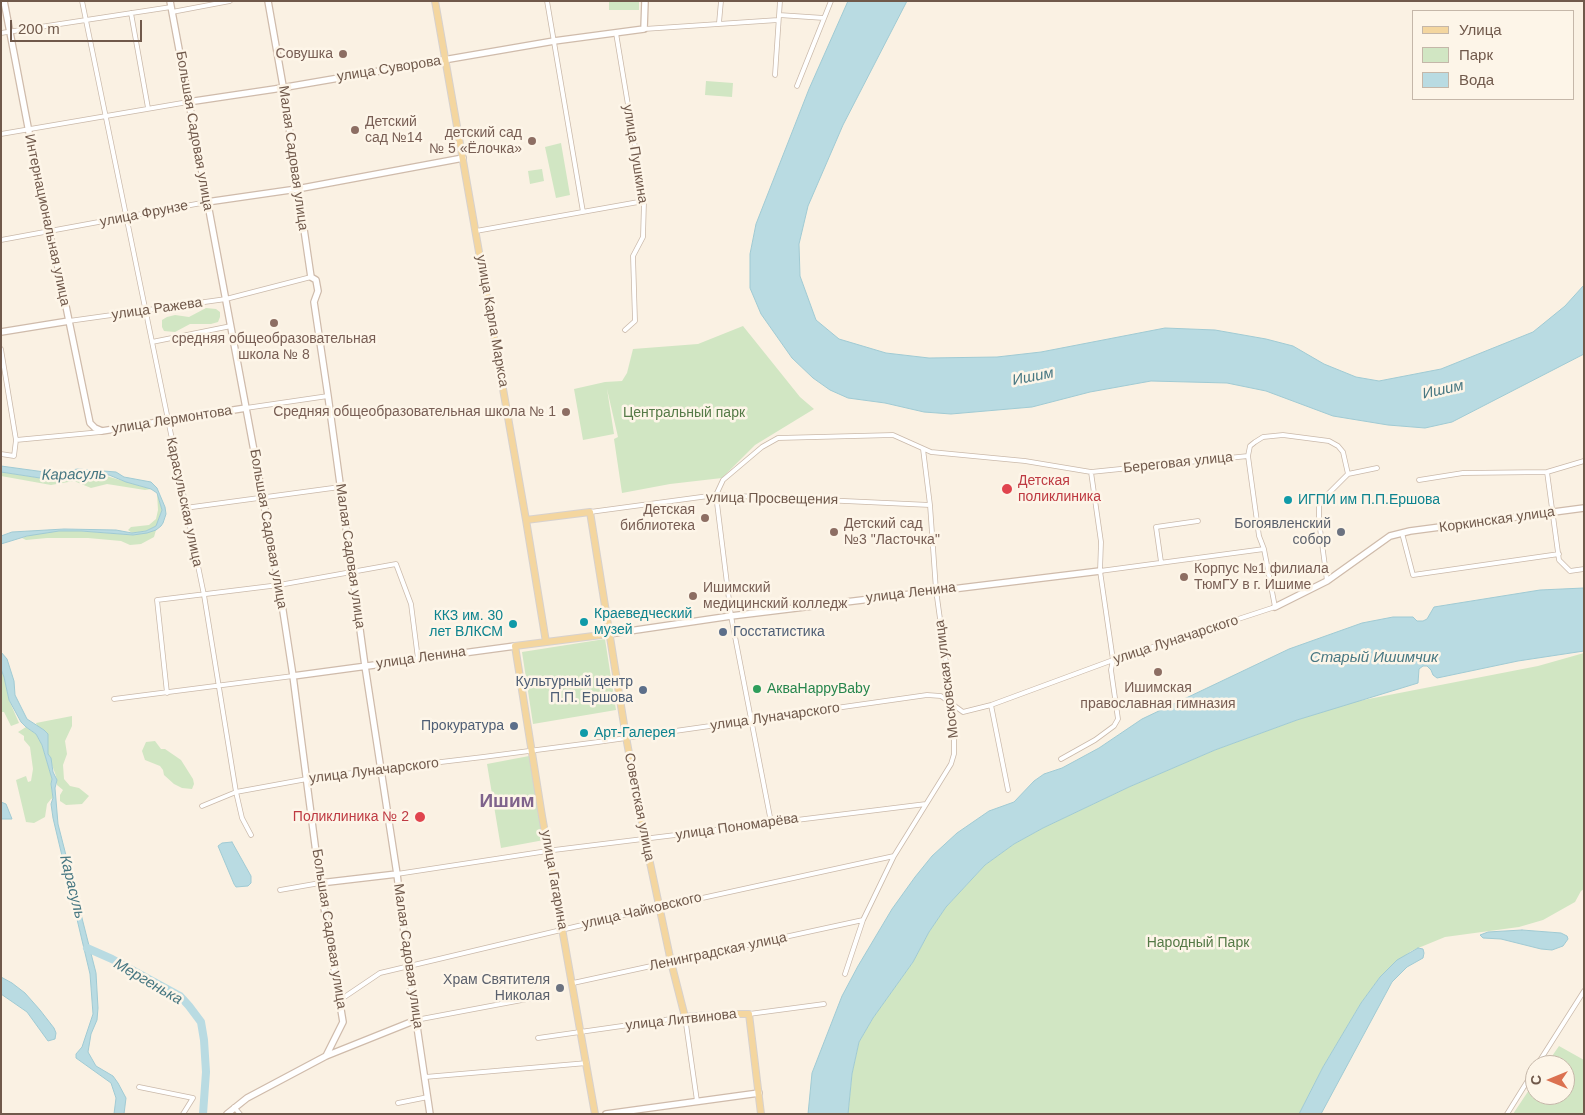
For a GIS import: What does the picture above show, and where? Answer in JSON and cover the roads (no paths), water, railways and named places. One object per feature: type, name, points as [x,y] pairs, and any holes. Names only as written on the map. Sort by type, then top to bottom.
[{"type":"main road","name":"улица Карла Маркса","points":[[435,1],[464,158],[546,642]]},
{"type":"main road","name":"улица Просвещения","points":[[526,520],[590,512]]},
{"type":"main road","name":"Советская улица","points":[[590,512],[626,737],[645,839],[671,962],[685,1017]]},
{"type":"main road","name":"улица Ленина","points":[[515,646],[609,634]]},
{"type":"main road","name":"улица Гагарина","points":[[515,646],[548,850],[595,1114]]},
{"type":"main road","name":"улица Литвинова","points":[[685,1017],[749,1014]]},
{"type":"main road","points":[[749,1014],[761,1114]]},
{"type":"street","name":"Интернациональная улица","points":[[4,1],[48,232],[54,248],[88,418],[95,428],[102,432]]},
{"type":"street","name":"Карасульская улица","points":[[82,1],[204,595],[236,792]]},
{"type":"street","points":[[1,33],[171,7],[230,1]]},
{"type":"street","name":"Малая Садовая улица","points":[[268,1],[283,86],[311,278],[316,280],[318,291],[314,302],[430,1114]]},
{"type":"street","points":[[547,1],[583,212]]},
{"type":"street","points":[[644,29],[645,1]]},
{"type":"street","points":[[719,23],[720,1]]},
{"type":"street","points":[[774,75],[780,1]]},
{"type":"street","points":[[797,86],[831,1]]},
{"type":"street","name":"Большая Садовая улица","points":[[171,7],[263,498],[293,676],[320,883],[343,1022],[326,1056]]},
{"type":"street","points":[[131,13],[148,108]]},
{"type":"street","name":"улица Суворова","points":[[1,134],[554,41],[644,29],[779,17],[824,18]]},
{"type":"street","name":"улица Пушкина","points":[[616,33],[644,201],[643,237],[633,256],[635,321],[625,330]]},
{"type":"street","name":"улица Фрунзе","points":[[1,240],[126,216],[297,189],[464,158]]},
{"type":"street","points":[[476,232],[644,201]]},
{"type":"street","name":"улица Ражева","points":[[1,332],[226,299],[311,278]]},
{"type":"street","points":[[152,342],[231,326]]},
{"type":"street","points":[[1,349],[16,440],[14,456],[1,454]]},
{"type":"street","name":"улица Лермонтова","points":[[16,440],[102,432],[167,420],[328,396]]},
{"type":"street","points":[[1274,607],[1264,549],[1259,536],[1248,456],[1250,446],[1263,437],[1283,435],[1329,441],[1338,446],[1343,452],[1348,474]]},
{"type":"street","name":"Береговая улица","points":[[716,495],[723,480],[762,447],[778,438],[892,436],[931,452],[1026,461],[1091,472],[1248,456]]},
{"type":"street","name":"Московская улица","points":[[844,974],[863,920],[894,856],[951,764],[954,754],[954,720],[936,590],[930,504],[923,449]]},
{"type":"street","points":[[1419,480],[1462,473],[1548,472],[1584,461]]},
{"type":"street","points":[[1327,581],[1319,521],[1319,503],[1348,474],[1377,468]]},
{"type":"street","points":[[1061,759],[1095,740],[1118,723],[1100,570],[1101,542],[1091,472]]},
{"type":"street","points":[[1548,472],[1559,560],[1570,571],[1584,569]]},
{"type":"street","points":[[185,508],[340,487]]},
{"type":"street","points":[[716,495],[731,616],[771,822]]},
{"type":"street","name":"улица Просвещения","points":[[590,512],[716,495],[930,504]]},
{"type":"street","name":"Коркинская улица","points":[[1410,531],[1584,508]]},
{"type":"street","points":[[1161,562],[1156,527],[1198,521]]},
{"type":"street","name":"улица Луначарского","points":[[236,792],[307,779],[532,751],[928,695],[941,696],[963,712],[990,705],[1112,660],[1274,607],[1327,581],[1381,541],[1390,536],[1410,531]]},
{"type":"street","points":[[1402,533],[1413,575],[1558,554]]},
{"type":"street","name":"улица Ленина","points":[[609,634],[731,616],[1264,549]]},
{"type":"street","points":[[167,693],[158,600],[278,585],[396,564],[411,604],[418,659]]},
{"type":"street","name":"улица Ленина","points":[[114,700],[515,646]]},
{"type":"street","points":[[990,705],[1008,790]]},
{"type":"street","points":[[202,806],[236,792],[242,818],[251,835]]},
{"type":"street","name":"улица Пономарёва","points":[[280,890],[548,850],[926,804]]},
{"type":"street","name":"улица Чайковского","points":[[340,1000],[380,973],[562,929],[894,856]]},
{"type":"street","name":"Ленинградская улица","points":[[573,983],[863,920]]},
{"type":"street","points":[[1543,1055],[1584,991]]},
{"type":"street","points":[[227,1114],[251,1096],[326,1056],[416,1020],[538,996]]},
{"type":"street","name":"улица Литвинова","points":[[749,1014],[824,1004]]},
{"type":"street","name":"улица Литвинова","points":[[538,1038],[685,1017]]},
{"type":"street","name":"Советская улица","points":[[685,1017],[697,1101]]},
{"type":"street","points":[[425,1077],[587,1063]]},
{"type":"street","points":[[1507,1114],[1525,1085]]},
{"type":"street","points":[[139,1087],[193,1098],[183,1114]]},
{"type":"street","points":[[606,1114],[759,1093]]},
{"type":"street","points":[[398,1103],[428,1097]]},
{"type":"street","points":[[234,1107],[240,1114]]},
{"type":"water","points":[[848,1],[907,1],[843,125],[808,206],[799,244],[800,276],[816,320],[839,339],[886,353],[929,358],[997,357],[1041,352],[1165,328],[1215,330],[1293,346],[1324,364],[1356,377],[1379,381],[1441,369],[1533,332],[1565,306],[1584,285],[1584,354],[1452,422],[1425,428],[1388,425],[1333,416],[1266,391],[1227,383],[1151,381],[1090,392],[1032,407],[951,414],[924,412],[885,403],[848,398],[830,390],[813,378],[792,358],[761,314],[750,288],[750,254],[756,224],[809,89]]},
{"type":"water","points":[[1,466],[52,473],[78,469],[116,472],[124,477],[151,482],[157,488],[166,514],[161,526],[147,533],[133,535],[59,531],[27,536],[1,544],[1,536],[12,532],[64,529],[116,530],[132,533],[146,531],[156,526],[162,510],[157,493],[151,489],[109,475],[96,473],[40,478],[1,472]]},
{"type":"water","name":"Старый Ишимчик","points":[[1584,588],[1584,651],[1518,661],[1437,678],[1427,666],[1423,666],[1419,669],[1418,683],[1297,720],[1215,750],[1129,787],[1014,844],[985,865],[946,907],[929,932],[913,962],[873,1018],[859,1042],[852,1074],[848,1114],[808,1114],[812,1073],[842,996],[892,909],[932,856],[957,833],[989,811],[1014,802],[1034,781],[1044,774],[1062,768],[1099,748],[1142,719],[1289,649],[1362,623],[1393,617],[1413,617],[1417,621],[1423,621],[1427,619],[1434,607],[1540,590]]},
{"type":"water","name":"Карасуль","points":[[1,652],[7,659],[14,681],[15,695],[27,719],[48,734],[48,754],[51,758],[53,772],[57,780],[55,788],[58,824],[96,973],[97,1020],[91,1034],[88,1052],[96,1066],[113,1076],[118,1083],[126,1098],[124,1114],[114,1114],[116,1098],[111,1083],[76,1058],[76,1054],[82,1047],[93,1014],[90,974],[53,818],[51,804],[53,798],[52,779],[42,745],[36,734],[21,722],[9,700],[1,669]]},
{"type":"water","points":[[1,802],[6,804],[12,819],[1,819]]},
{"type":"water","points":[[232,842],[251,876],[251,883],[248,886],[236,887],[218,846],[222,843]]},
{"type":"water","points":[[1522,930],[1561,933],[1567,936],[1568,939],[1563,946],[1552,950],[1501,939],[1483,938],[1480,935],[1488,932]]},
{"type":"water","points":[[1418,948],[1423,949],[1423,958],[1407,967],[1392,982],[1321,1114],[1299,1114],[1323,1067],[1361,1003],[1380,977],[1397,960]]},
{"type":"water","points":[[1,977],[25,993],[40,1010],[54,1028],[56,1033],[55,1039],[48,1041],[27,1012],[1,994]]},
{"type":"waterway","name":"Мергенька","points":[[87,948],[112,959],[180,996],[201,1022],[206,1072],[203,1114]]},
{"type":"place","name":"Совушка","points":[[343,54]]},
{"type":"place","name":"Детский сад №14","points":[[355,130]]},
{"type":"place","name":"детский сад № 5 «Ёлочка»","points":[[532,141]]},
{"type":"place","name":"средняя общеобразовательная школа № 8","points":[[274,323]]},
{"type":"place","name":"Средняя общеобразовательная школа № 1","points":[[566,412]]},
{"type":"place","name":"Детская поликлиника","points":[[1007,489]]},
{"type":"place","name":"ИГПИ им П.П.Ершова","points":[[1288,500]]},
{"type":"place","name":"Детская библиотека","points":[[705,518]]},
{"type":"place","name":"Детский сад №3 \"Ласточка\"","points":[[834,532]]},
{"type":"place","name":"Богоявленский собор","points":[[1341,532]]},
{"type":"place","name":"Корпус №1 филиала ТюмГУ в г. Ишиме","points":[[1184,577]]},
{"type":"place","name":"Ишимский медицинский колледж","points":[[693,596]]},
{"type":"place","name":"Краеведческий музей","points":[[584,622]]},
{"type":"place","name":"ККЗ им. 30 лет ВЛКСМ","points":[[513,624]]},
{"type":"place","name":"Госстатистика","points":[[723,632]]},
{"type":"place","name":"Ишимская православная гимназия","points":[[1158,672]]},
{"type":"place","name":"АкваHappyBaby","points":[[757,689]]},
{"type":"place","name":"Культурный центр П.П. Ершова","points":[[643,690]]},
{"type":"place","name":"Прокуратура","points":[[514,726]]},
{"type":"place","name":"Арт-Галерея","points":[[584,733]]},
{"type":"place","name":"Поликлиника № 2","points":[[420,817]]},
{"type":"place","name":"Храм Святителя Николая","points":[[560,988]]},
{"type":"district","name":"Ишим","points":[[507,802]]},
{"type":"park label","name":"Центральный парк","points":[[684,413]]},
{"type":"park label","name":"Народный Парк","points":[[1198,943]]}]
